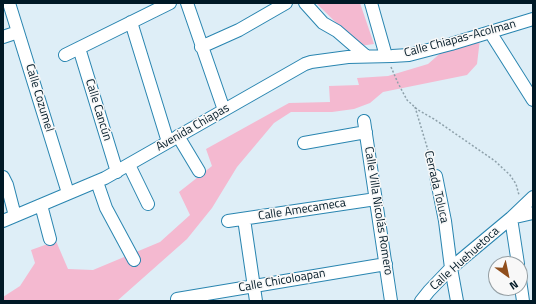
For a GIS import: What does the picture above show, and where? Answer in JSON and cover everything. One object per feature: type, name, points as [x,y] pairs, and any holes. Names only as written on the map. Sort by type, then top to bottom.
[{"type":"street","name":"Calle Cozumel","points":[[9,3],[68,194]]},
{"type":"street","points":[[65,55],[170,3]]},
{"type":"street","points":[[187,3],[224,110]]},
{"type":"street","points":[[201,47],[239,30],[286,3]]},
{"type":"street","points":[[305,3],[323,23],[337,31],[366,56]]},
{"type":"street","points":[[375,4],[386,56]]},
{"type":"street","name":"Calle Chiapas-Acolman","points":[[386,56],[409,54],[451,44],[533,19]]},
{"type":"street","points":[[131,22],[173,139],[199,171]]},
{"type":"street","points":[[3,37],[18,32]]},
{"type":"street","points":[[490,32],[533,100]]},
{"type":"street","name":"Calle Cancún","points":[[79,48],[117,172]]},
{"type":"street","name":"Avenida Chiapas","points":[[3,221],[97,182],[117,172],[305,64],[348,57],[386,56]]},
{"type":"street","name":"Calle Villa Nicolás Romero","points":[[304,143],[365,126],[391,301]]},
{"type":"street","points":[[129,165],[148,204]]},
{"type":"street","name":"Cerrada Toluca","points":[[436,176],[445,222],[457,301]]},
{"type":"street","points":[[3,177],[7,185],[15,216]]},
{"type":"street","points":[[97,182],[106,208],[134,260]]},
{"type":"street","name":"Calle Amecameca","points":[[228,221],[376,199]]},
{"type":"street","points":[[41,205],[50,239]]},
{"type":"street","name":"Calle Huehuetoca","points":[[421,301],[451,268],[511,218],[530,205]]},
{"type":"street","points":[[511,218],[517,256]]},
{"type":"street","points":[[244,219],[256,301]]},
{"type":"street","name":"Calle Chicoloapan","points":[[177,299],[386,264]]},
{"type":"path","points":[[386,56],[407,100],[418,110],[434,119],[495,161],[510,175],[516,184],[518,192],[530,205]]},
{"type":"path","name":"Cerrada Toluca","points":[[414,106],[436,176]]},
{"type":"shaded area","points":[[316,3],[360,3],[374,44],[360,46]]},
{"type":"shaded area","points":[[480,39],[477,64],[467,75],[383,92],[370,103],[354,109],[332,112],[291,112],[274,123],[237,167],[212,208],[187,239],[117,301],[3,301],[3,297],[20,286],[35,263],[31,250],[56,241],[68,269],[93,270],[160,242],[190,215],[179,192],[212,166],[206,149],[289,103],[330,102],[329,86],[359,85],[357,78],[388,76],[428,64],[444,50]]}]
